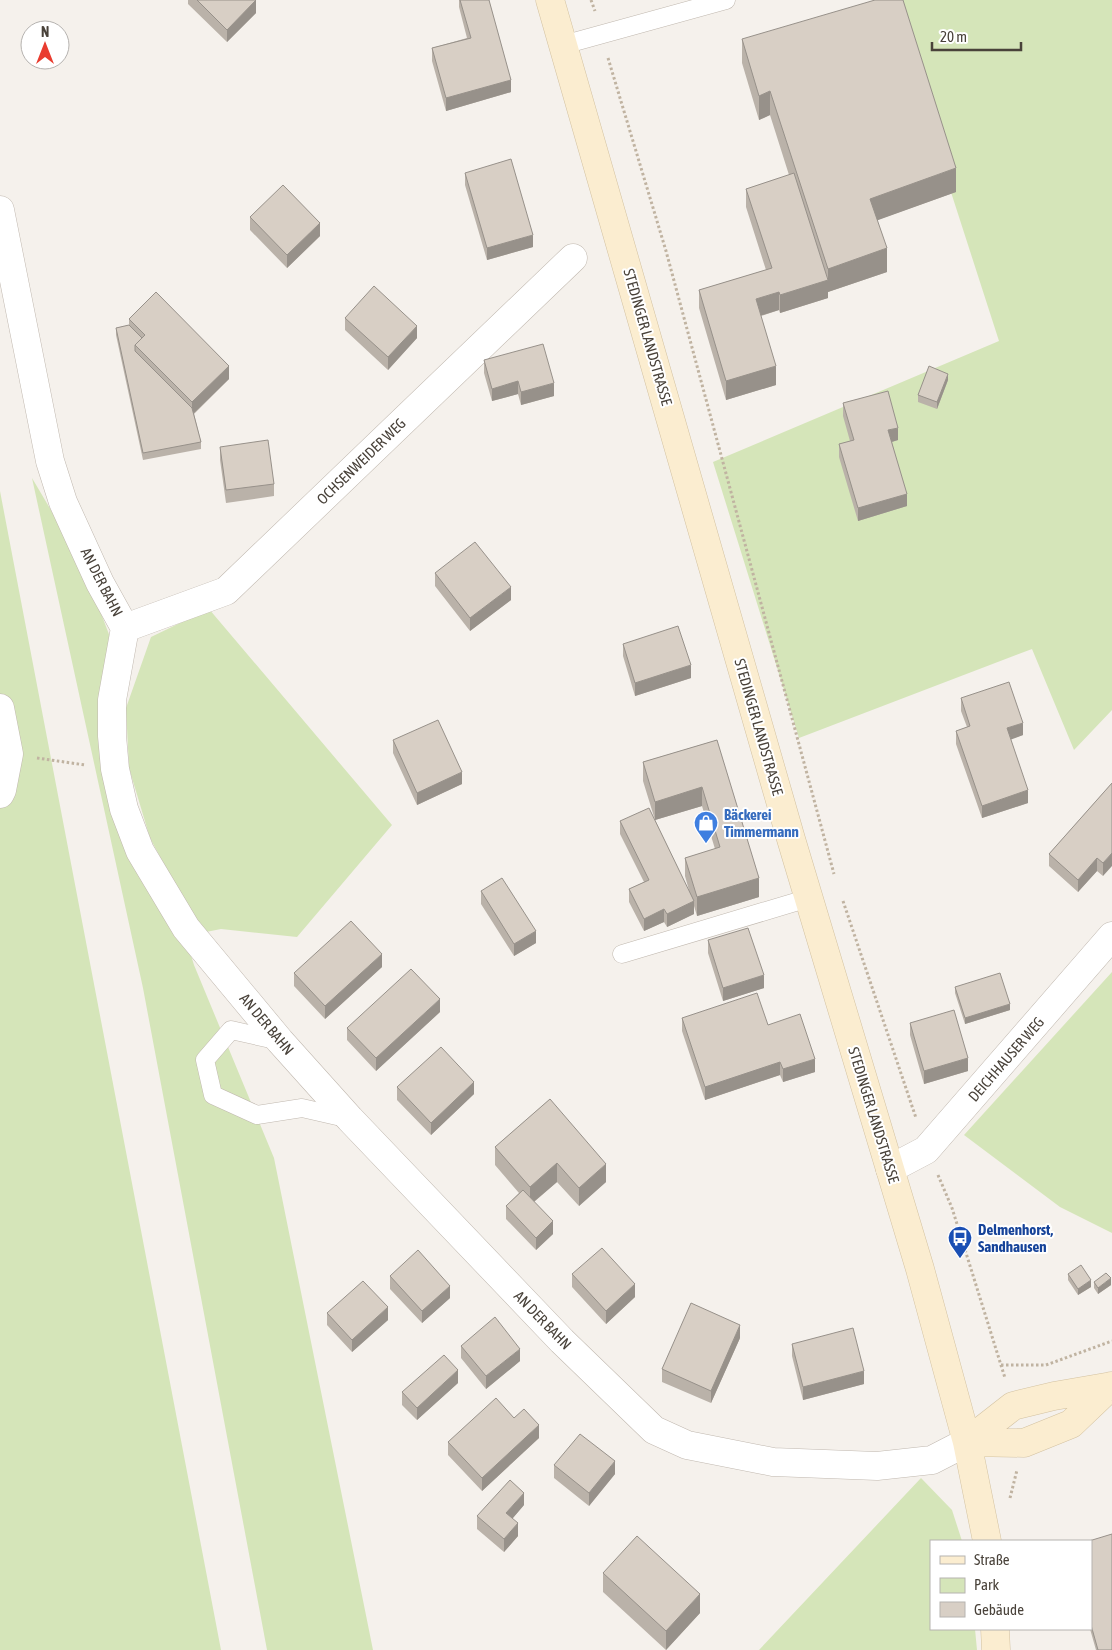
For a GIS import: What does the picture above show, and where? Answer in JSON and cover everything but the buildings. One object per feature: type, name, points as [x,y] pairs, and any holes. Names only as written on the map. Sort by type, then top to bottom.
[{"type":"main road","name":"STEDINGER LANDSTRASSE","points":[[550,0],[809,898],[920,1269],[967,1442],[987,1540]]},
{"type":"main road","points":[[967,1442],[1013,1406],[1054,1396],[1111,1386]]},
{"type":"main road","points":[[967,1442],[1024,1443],[1071,1424],[1111,1386]]},
{"type":"main road","points":[[995,1630],[996,1650]]},
{"type":"street","name":"AN DER BAHN","points":[[0,210],[50,461],[67,511],[100,583],[125,628],[112,700],[112,736],[115,769],[124,809],[140,851],[186,928],[280,1041],[350,1119],[562,1341],[654,1430],[687,1445],[773,1462],[886,1465],[932,1460],[967,1442]]},
{"type":"street","name":"OCHSENWEIDER WEG","points":[[125,628],[226,591],[573,258]]},
{"type":"street","points":[[0,708],[9,754],[0,794]]},
{"type":"street","name":"DEICHHAUSER WEG","points":[[890,1169],[926,1150],[1112,936]]},
{"type":"lane","points":[[563,45],[726,0]]},
{"type":"lane","points":[[622,954],[809,898]]},
{"type":"lane","points":[[280,1041],[231,1030],[204,1060],[213,1095],[257,1115],[302,1108],[350,1119]]},
{"type":"path","points":[[591,0],[666,251],[836,879]]},
{"type":"path","points":[[9,754],[115,769]]},
{"type":"path","points":[[841,898],[926,1150],[952,1208],[1002,1365],[1046,1365],[1112,1341]]},
{"type":"green space","points":[[889,0],[1112,0],[1112,710],[1074,750],[1032,649],[799,738],[713,462],[999,341]]},
{"type":"green space","points":[[32,478],[81,561],[110,637],[103,754],[185,936],[194,965],[274,1158],[373,1650],[267,1650],[143,988]]},
{"type":"green space","points":[[0,491],[221,1650],[0,1650]]},
{"type":"green space","points":[[209,609],[392,825],[297,937],[221,929],[201,933],[150,838],[129,768],[126,708],[151,637]]},
{"type":"green space","points":[[1112,972],[1112,1233],[1060,1207],[964,1135]]},
{"type":"green space","points":[[921,1478],[952,1510],[962,1540],[930,1540],[930,1630],[975,1630],[977,1650],[759,1650]]},
{"type":"place","name":"Bäckerei Timmermann","points":[[706,844]]},
{"type":"place","name":"Delmenhorst, Sandhausen","points":[[960,1259]]}]
